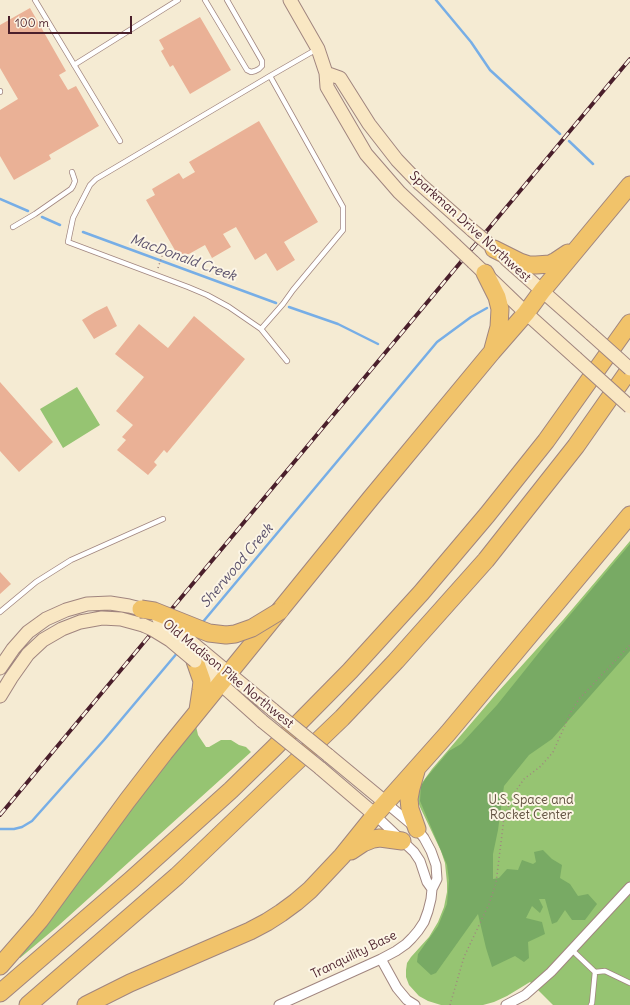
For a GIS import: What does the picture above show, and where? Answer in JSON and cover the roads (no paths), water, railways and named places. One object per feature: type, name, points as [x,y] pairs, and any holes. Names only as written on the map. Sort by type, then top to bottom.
[{"type":"highway","points":[[0,966],[40,920],[145,778],[198,711],[371,498],[526,313],[542,291],[630,185]]},
{"type":"highway","points":[[492,247],[520,262],[529,265],[543,265],[556,261],[587,237]]},
{"type":"highway","points":[[479,267],[497,297],[500,309],[499,328],[492,352]]},
{"type":"highway","points":[[0,993],[131,880],[231,790],[350,671],[421,593],[487,515],[546,441],[630,323]]},
{"type":"highway","points":[[28,1005],[177,876],[342,718],[396,661],[486,560],[576,446],[630,369]]},
{"type":"highway","points":[[86,1005],[250,931],[267,922],[310,890],[342,856],[417,767],[448,733],[629,517]]},
{"type":"highway","points":[[145,616],[154,611],[209,633],[226,635],[235,634],[252,628],[280,611]]},
{"type":"highway","points":[[198,711],[202,690],[199,656]]},
{"type":"highway","points":[[417,767],[409,799],[410,809],[417,829]]},
{"type":"highway","points":[[342,856],[363,843],[373,839],[380,838],[402,841]]},
{"type":"main road","name":"Sparkman Drive Northwest","points":[[290,0],[318,49],[326,74],[327,87],[366,154],[399,192],[526,313],[630,407]]},
{"type":"main road","name":"Sparkman Drive Northwest","points":[[326,74],[340,78],[369,124],[397,160],[420,184],[630,369]]},
{"type":"main road","name":"Old Madison Pike Northwest","points":[[0,668],[13,648],[25,635],[36,626],[56,614],[76,607],[99,603],[121,604],[145,616],[152,629],[199,656],[225,679],[262,721],[320,768],[381,809]]},
{"type":"main road","name":"Old Madison Pike Northwest","points":[[0,696],[28,654],[43,640],[62,628],[80,622],[102,618],[122,619],[145,616]]},
{"type":"main road","name":"Old Madison Pike Northwest","points":[[225,679],[273,710],[328,755],[381,809]]},
{"type":"street","name":"Tranquility Base","points":[[279,1005],[381,959],[406,944],[418,931],[428,911],[432,889],[437,879],[436,865],[431,851],[417,829],[381,809]]},
{"type":"street","points":[[381,809],[402,841],[420,860],[427,882],[432,889]]},
{"type":"street","points":[[506,1005],[525,995],[551,972],[630,887]]},
{"type":"street","points":[[381,959],[397,988],[407,1000],[415,1005]]},
{"type":"lane","points":[[35,0],[120,141]]},
{"type":"lane","points":[[74,65],[178,0]]},
{"type":"lane","points":[[205,0],[247,70],[251,72],[255,71],[262,66],[262,61],[227,0]]},
{"type":"lane","points":[[287,361],[261,329],[229,307],[188,287],[68,242],[73,218],[90,185],[96,179],[318,49]]},
{"type":"lane","points":[[261,329],[343,230],[344,207],[270,76]]},
{"type":"lane","points":[[12,227],[35,214],[71,189],[74,186],[75,181],[72,172]]},
{"type":"lane","points":[[0,612],[36,582],[71,560],[163,519]]},
{"type":"lane","points":[[572,950],[595,972],[605,971],[630,983]]},
{"type":"lane","points":[[591,1005],[595,972]]},
{"type":"waterway","points":[[436,0],[471,42],[490,70],[560,134]]},
{"type":"waterway","points":[[569,141],[593,164]]},
{"type":"waterway","name":"MacDonald Creek","points":[[0,199],[28,211]]},
{"type":"waterway","points":[[42,217],[60,225]]},
{"type":"waterway","name":"MacDonald Creek","points":[[83,232],[276,303]]},
{"type":"waterway","name":"MacDonald Creek","points":[[289,307],[338,324],[378,344]]},
{"type":"waterway","name":"Sherwood Creek","points":[[202,623],[437,342],[471,317],[487,308]]},
{"type":"waterway","name":"Sherwood Creek","points":[[0,829],[14,829],[22,827],[32,821],[104,740],[178,652]]},
{"type":"railway","points":[[0,815],[630,59]]},
{"type":"park label","name":"U.S. Space and Rocket Center","points":[[531,808]]}]
